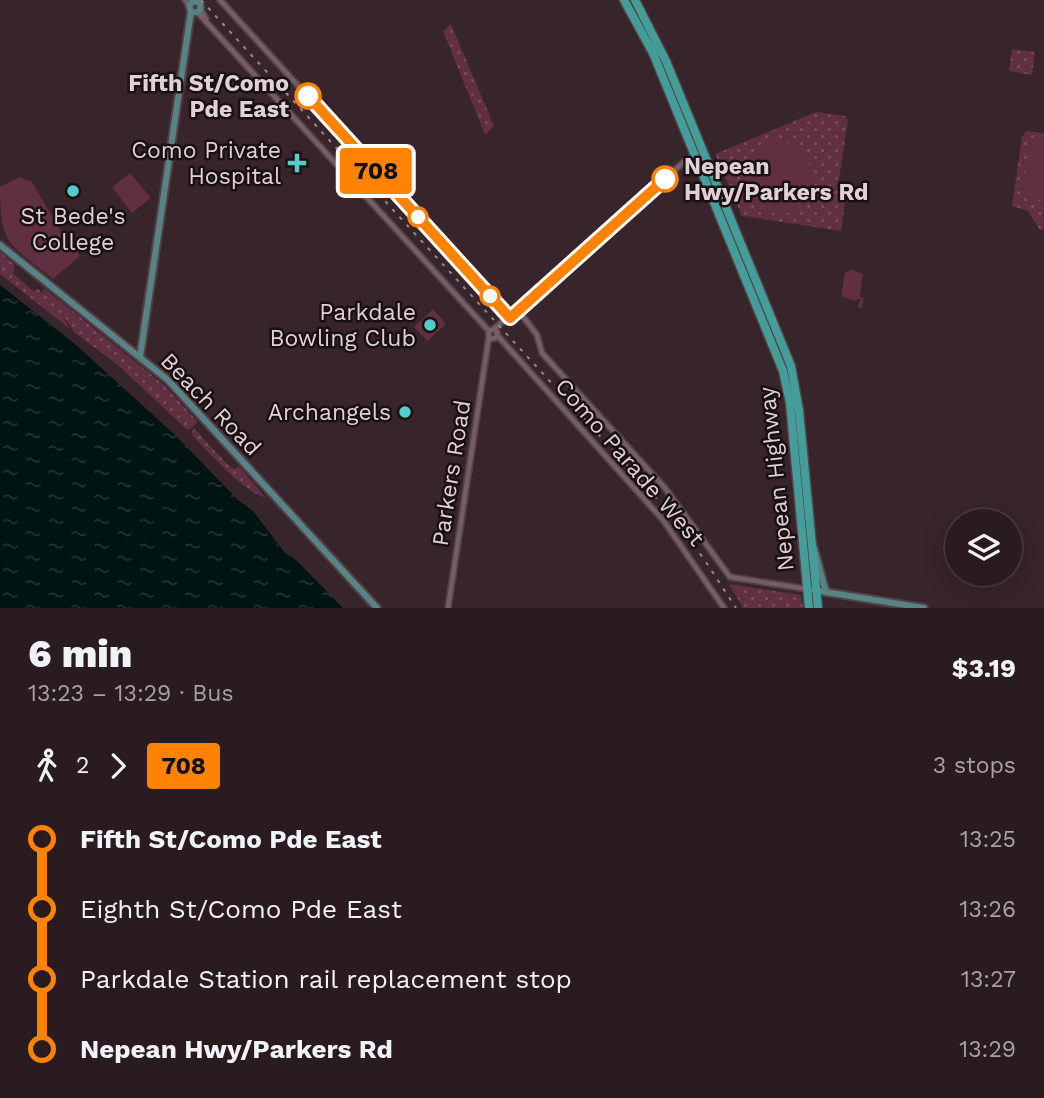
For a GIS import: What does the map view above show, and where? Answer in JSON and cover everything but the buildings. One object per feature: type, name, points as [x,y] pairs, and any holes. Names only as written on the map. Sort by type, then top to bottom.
[{"type":"highway","name":"Nepean Highway","points":[[624,0],[648,41],[700,154],[789,362],[802,435],[796,462],[815,607]]},
{"type":"highway","name":"Nepean Highway","points":[[635,0],[655,36],[779,359],[799,450],[812,541],[809,562]]},
{"type":"main road","points":[[140,357],[194,5]]},
{"type":"main road","name":"Beach Road","points":[[0,245],[168,380],[377,608]]},
{"type":"main road","points":[[812,541],[828,593]]},
{"type":"main road","points":[[812,590],[924,608]]},
{"type":"main road","points":[[815,607],[828,593]]},
{"type":"street","points":[[220,0],[510,318]]},
{"type":"street","name":"Como Parade West","points":[[194,5],[663,520],[724,608]]},
{"type":"street","points":[[493,335],[677,168],[700,154]]},
{"type":"street","points":[[517,312],[537,335],[542,353],[665,488],[729,574],[734,578],[812,590]]},
{"type":"street","name":"Parkers Road","points":[[448,608],[493,335]]},
{"type":"shaded area","points":[[451,24],[494,126],[485,135],[443,31]]},
{"type":"shaded area","points":[[1012,49],[1035,52],[1032,75],[1009,71]]},
{"type":"shaded area","points":[[816,112],[845,116],[848,120],[838,186],[847,188],[841,231],[742,216],[715,154]]},
{"type":"shaded area","points":[[1026,131],[1044,133],[1044,230],[1039,229],[1028,211],[1012,206],[1022,137]]},
{"type":"shaded area","points":[[1031,139],[1044,141],[1044,200],[1021,197]]},
{"type":"shaded area","points":[[780,141],[799,149],[809,164],[811,173],[805,202],[785,215],[768,211],[756,203],[749,192],[746,179],[747,166],[754,154],[765,145]]},
{"type":"shaded area","points":[[130,173],[151,198],[132,213],[112,187]]},
{"type":"shaded area","points":[[20,177],[32,182],[59,228],[80,256],[53,279],[17,250],[5,233],[0,187]]},
{"type":"shaded area","points":[[0,252],[15,265],[13,273],[33,291],[38,289],[42,293],[44,288],[164,385],[198,422],[189,430],[185,428],[118,365],[74,332],[61,312],[70,329],[0,274]]},
{"type":"shaded area","points":[[851,269],[863,274],[860,297],[864,298],[862,308],[858,307],[860,298],[854,301],[841,296],[845,273]]},
{"type":"shaded area","name":"Parkdale Bowling Club","points":[[433,309],[446,324],[427,341],[414,327]]},
{"type":"shaded area","points":[[194,428],[229,466],[235,469],[239,466],[266,498],[237,480],[217,461],[191,434]]},
{"type":"shaded area","points":[[729,584],[801,595],[803,608],[743,608]]},
{"type":"water","points":[[0,285],[75,344],[175,435],[238,500],[253,511],[285,553],[294,558],[343,608],[0,608]]},
{"type":"railway","points":[[201,0],[654,495],[704,559],[736,608]]},
{"type":"bus line","name":"708","points":[[308,96],[510,318],[665,179]]},
{"type":"place","name":"Fifth St/Como Pde East","points":[[308,96]]},
{"type":"place","name":"Como Private Hospital","points":[[297,163]]},
{"type":"place","name":"Nepean Hwy/Parkers Rd","points":[[665,179]]},
{"type":"place","name":"St Bede's College","points":[[73,191]]},
{"type":"place","name":"Parkdale Bowling Club","points":[[430,325]]},
{"type":"place","name":"Archangels","points":[[405,412]]}]
